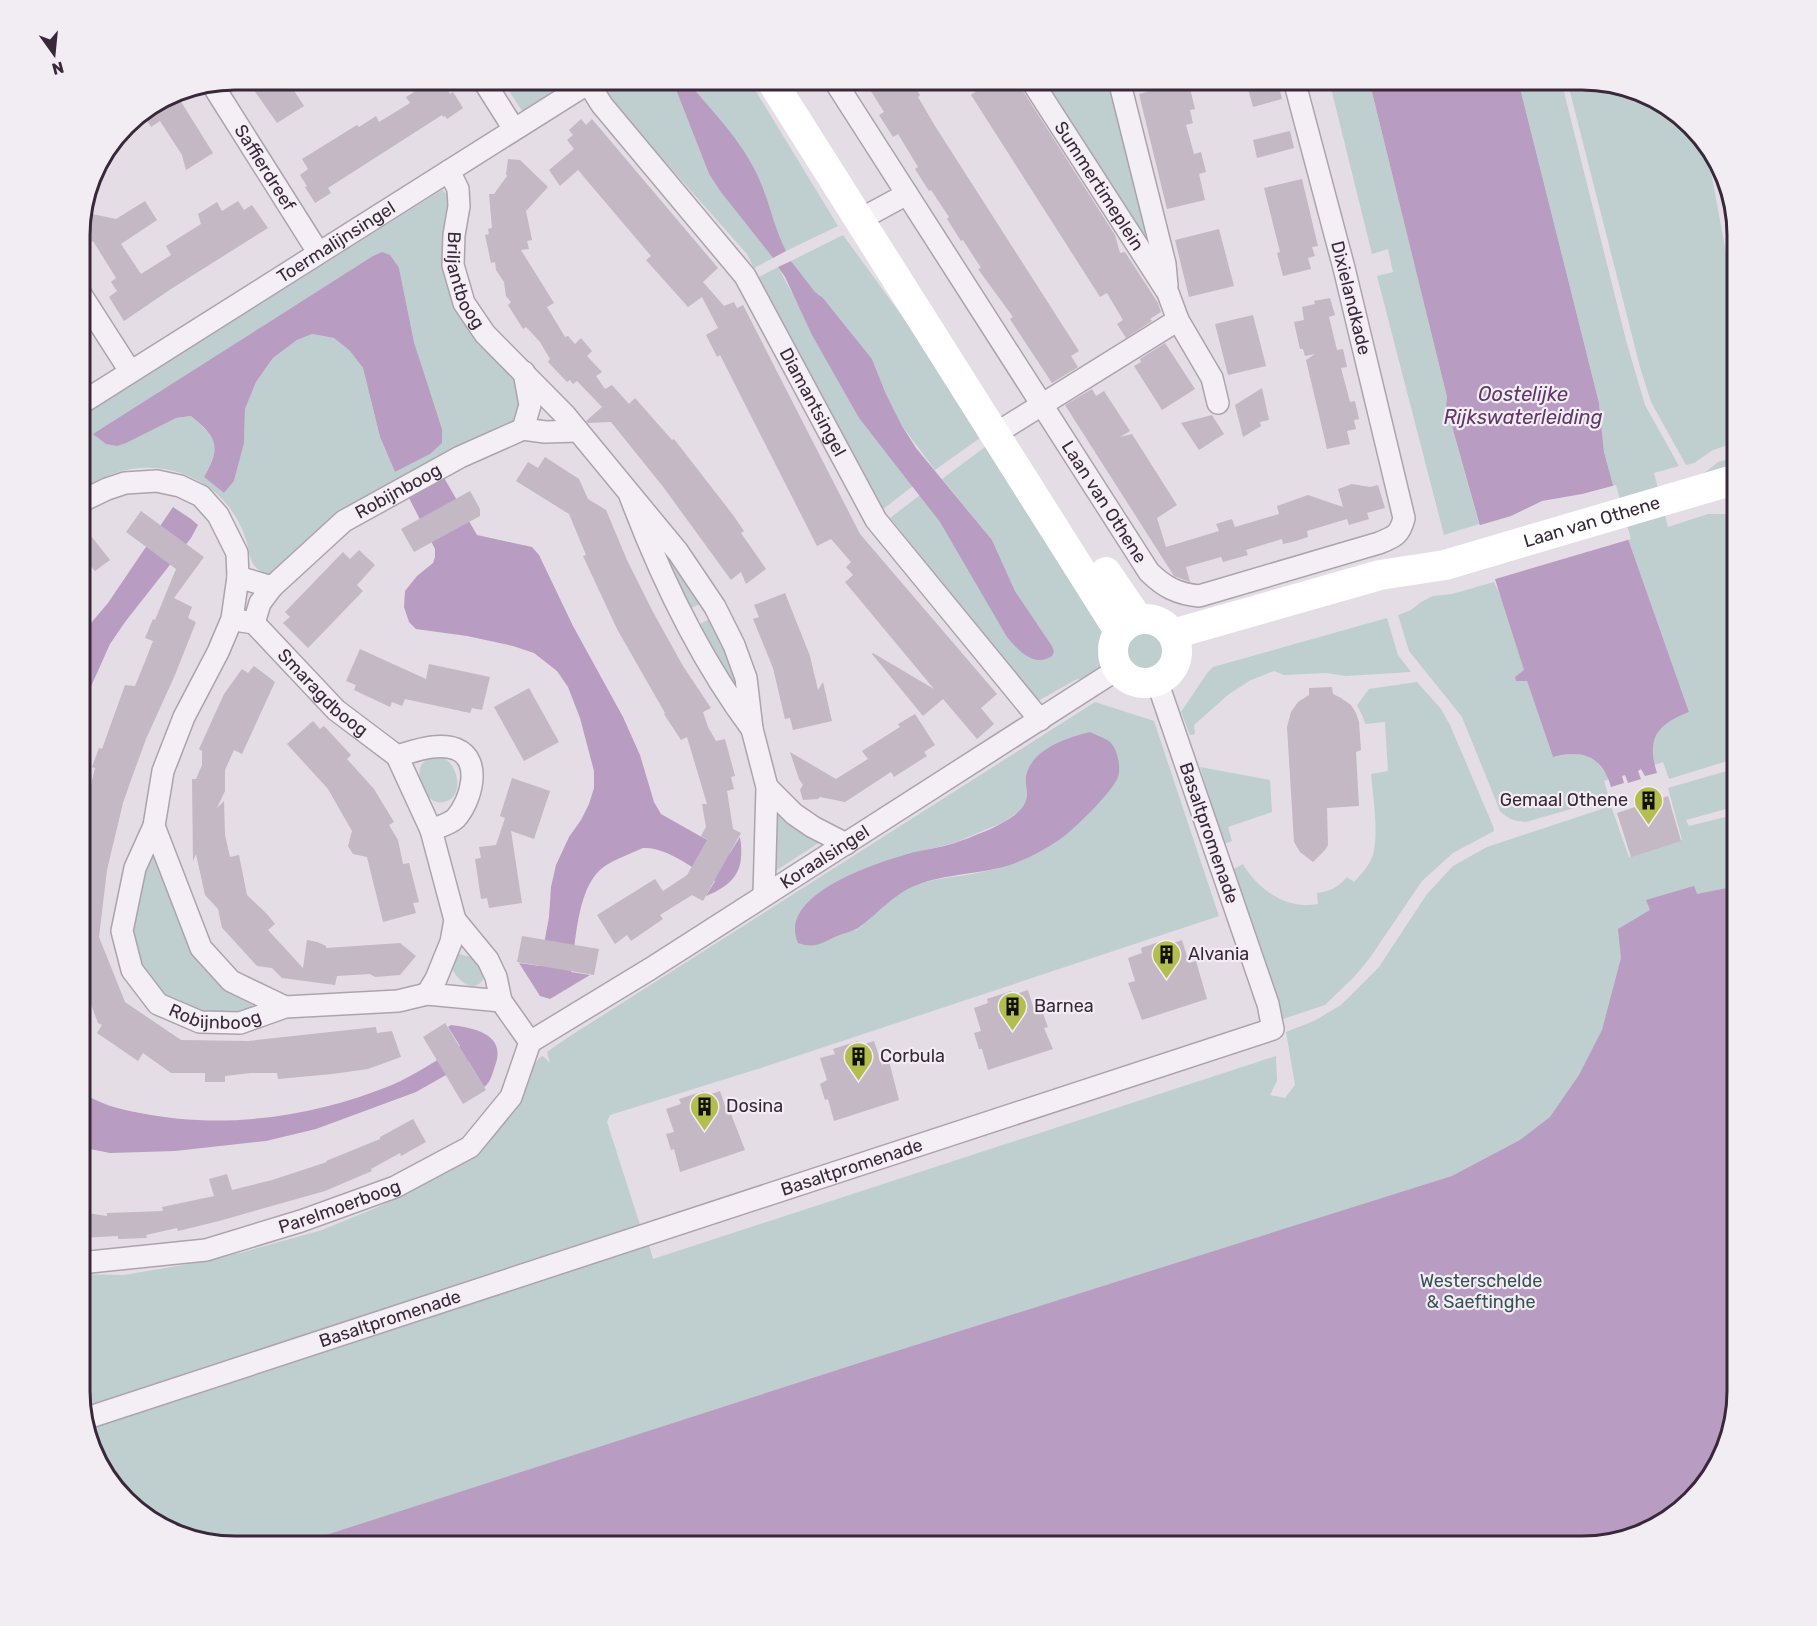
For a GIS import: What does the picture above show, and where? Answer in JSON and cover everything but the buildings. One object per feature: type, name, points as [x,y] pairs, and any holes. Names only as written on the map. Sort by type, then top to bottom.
[{"type":"street","points":[[489,90],[514,129]]},
{"type":"street","name":"Toermalijnsingel","points":[[90,397],[577,90]]},
{"type":"street","name":"Diamantsingel","points":[[595,90],[602,105],[745,276],[876,520],[1040,720]]},
{"type":"street","name":"Laan van Othene","points":[[778,90],[867,215],[1003,429],[1119,592],[1129,625]]},
{"type":"street","name":"Laan van Othene","points":[[798,90],[867,215]]},
{"type":"street","name":"Laan van Othene","points":[[840,90],[1040,405],[1149,572],[1159,583],[1184,595],[1207,594],[1379,543],[1395,536],[1402,528],[1404,518]]},
{"type":"street","name":"Summertimeplein","points":[[1037,90],[1168,293],[1178,320],[1212,378],[1218,403]]},
{"type":"street","name":"Summertimeplein","points":[[1122,90],[1165,264],[1168,293]]},
{"type":"street","name":"Dixielandkade","points":[[1297,90],[1344,268],[1404,518]]},
{"type":"street","name":"Saffierdreef","points":[[217,91],[318,252]]},
{"type":"street","name":"Briljantboog","points":[[448,171],[458,189],[459,206],[454,235],[453,265],[464,303],[485,334],[565,415],[678,552],[715,607],[734,645],[746,678],[752,729],[767,787],[764,895]]},
{"type":"street","points":[[867,215],[907,194]]},
{"type":"street","points":[[90,309],[130,371]]},
{"type":"street","points":[[1003,429],[1178,320]]},
{"type":"street","points":[[522,429],[530,405],[524,372]]},
{"type":"street","name":"Robijnboog","points":[[254,623],[260,603],[272,587],[344,521],[460,457],[522,429],[545,432],[578,431]]},
{"type":"street","points":[[90,497],[125,483],[157,481],[180,486],[201,496],[218,515],[237,553],[238,577],[272,587]]},
{"type":"street","name":"Laan van Othene","points":[[1176,643],[1380,575],[1445,565],[1727,482]]},
{"type":"street","name":"Briljantboog","points":[[629,493],[648,545],[687,623],[727,695],[752,729]]},
{"type":"street","name":"Robijnboog","points":[[238,577],[232,619],[218,652],[184,717],[163,771],[154,826],[135,868],[122,931],[132,970],[158,1004],[200,1022],[240,1023],[285,1007],[398,1001],[427,994],[501,1001]]},
{"type":"street","points":[[687,623],[715,607]]},
{"type":"street","points":[[232,619],[254,623]]},
{"type":"street","points":[[1152,619],[1164,624],[1176,643],[1174,667],[1157,681],[1136,682],[1126,677],[1118,669],[1113,657],[1113,643],[1129,625],[1152,619]]},
{"type":"street","name":"Smaragdboog","points":[[254,623],[336,710],[397,756],[431,830],[455,920],[488,960],[496,977],[501,1001]]},
{"type":"street","name":"Koraalsingel","points":[[530,1042],[650,969],[1118,669]]},
{"type":"street","name":"Basaltpromenade","points":[[92,1416],[1273,1029],[1268,1004],[1157,681]]},
{"type":"street","points":[[397,756],[430,748],[446,747],[458,750],[471,762],[472,774],[466,804],[454,820],[431,830]]},
{"type":"street","points":[[767,787],[794,813],[813,827],[846,844]]},
{"type":"street","name":"Robijnboog","points":[[154,826],[201,948],[231,981],[285,1007]]},
{"type":"street","name":"Smaragdboog","points":[[427,994],[436,979],[451,942],[455,920]]},
{"type":"street","points":[[501,1001],[530,1042]]},
{"type":"street","name":"Parelmoerboog","points":[[90,1262],[206,1250],[301,1221],[394,1187],[470,1147],[511,1097],[530,1042]]},
{"type":"green space","points":[[508,90],[560,90],[524,114]]},
{"type":"green space","points":[[601,90],[676,90],[709,174],[773,258],[754,268],[747,254]]},
{"type":"green space","points":[[695,90],[755,90],[838,226],[786,251],[778,237],[748,158]]},
{"type":"green space","points":[[1050,90],[1114,90],[1152,244],[1148,244]]},
{"type":"green space","points":[[1331,90],[1371,90],[1447,397],[1446,405],[1479,524],[1444,535],[1377,276],[1393,272],[1388,249],[1372,254]]},
{"type":"green space","points":[[1521,90],[1564,90],[1627,344],[1645,405],[1679,466],[1654,473],[1668,527],[1708,514],[1727,514],[1727,761],[1669,779],[1663,762],[1654,765],[1652,752],[1655,739],[1665,723],[1689,712],[1627,536],[1604,452],[1599,403]]},
{"type":"green space","points":[[1570,90],[1601,91],[1620,95],[1655,109],[1685,132],[1710,166],[1727,258],[1727,445],[1713,450],[1694,463],[1686,465],[1651,402],[1640,367]]},
{"type":"green space","points":[[442,190],[447,194],[452,204],[448,261],[516,373],[524,391],[518,417],[506,430],[271,575],[254,565],[242,529],[225,502],[199,481],[184,474],[151,468],[118,472],[90,484],[90,411]],"holes":[[[399,268],[414,342],[442,429],[430,454],[395,472],[380,437],[363,368],[350,351],[334,338],[312,334],[297,340],[273,358],[256,382],[245,409],[244,443],[234,481],[224,493],[204,477],[213,458],[214,444],[211,437],[191,416],[176,418]]]},
{"type":"green space","points":[[843,235],[987,433],[935,470],[902,426],[872,359],[791,261]]},
{"type":"green space","points":[[778,267],[859,418],[913,486],[883,509],[759,277]]},
{"type":"green space","points":[[993,441],[1106,637],[1100,666],[1092,676],[1075,680],[1038,701],[890,518],[920,495],[940,522],[1052,646],[1015,591],[992,540],[942,479]]},
{"type":"green space","points":[[1727,460],[1727,469],[1689,481],[1707,471],[1718,462]]},
{"type":"green space","points":[[646,526],[702,601],[700,604],[689,609]]},
{"type":"green space","points":[[1494,582],[1505,605],[1524,670],[1517,681],[1527,681],[1553,757],[1579,754],[1592,758],[1609,779],[1604,781],[1609,798],[1526,822],[1506,816],[1500,811],[1462,717],[1409,651],[1398,615],[1411,610],[1433,596],[1452,594]]},
{"type":"green space","points":[[711,618],[736,675],[736,683],[732,684],[698,625]]},
{"type":"green space","points":[[1387,618],[1398,655],[1411,672],[1346,676],[1326,673],[1284,675],[1274,671],[1251,680],[1229,694],[1194,725],[1195,734],[1190,735],[1181,712],[1213,667]]},
{"type":"green space","points":[[1145,633],[1158,639],[1164,652],[1158,665],[1145,671],[1132,665],[1126,652],[1132,639]]},
{"type":"green space","points":[[1417,682],[1441,709],[1450,725],[1494,831],[1453,853],[1422,881],[1369,959],[1325,1005],[1283,1019],[1232,870],[1243,864],[1265,890],[1295,904],[1318,904],[1317,893],[1334,888],[1347,877],[1354,882],[1370,862],[1375,846],[1371,774],[1388,771],[1385,722],[1365,724],[1357,705],[1369,689]]},
{"type":"green space","points":[[1095,702],[1154,721],[1219,916],[770,1065],[610,1115],[607,1122],[641,1228],[91,1409],[90,1274],[124,1275],[240,1253],[322,1230],[378,1207],[466,1160],[539,1058],[543,1056],[550,1063],[547,1052]],"holes":[[[1118,777],[1090,812],[1060,839],[1043,850],[1004,866],[974,874],[934,880],[912,887],[900,893],[856,930],[838,935],[914,853],[954,843],[1004,822],[1019,811],[1027,801],[1026,780]]]},
{"type":"green space","points":[[432,757],[447,760],[455,771],[456,792],[449,800],[436,802],[425,793],[422,787],[419,773],[422,764]]},
{"type":"green space","points":[[1200,767],[1270,780],[1272,812],[1228,827],[1232,841],[1224,844]]},
{"type":"green space","name":"Westerschelde & Saeftinghe","points":[[1727,771],[1727,809],[1686,820],[1689,826],[1727,816],[1727,1401],[1716,1447],[1703,1472],[1685,1494],[1663,1512],[1638,1525],[1601,1535],[1582,1536],[235,1536],[197,1531],[154,1512],[132,1494],[114,1472],[105,1455],[94,1424],[648,1241],[653,1259],[1276,1056],[1277,1081],[1270,1095],[1285,1098],[1295,1085],[1286,1032],[1314,1021],[1341,1005],[1379,967],[1427,894],[1453,866],[1487,847],[1611,806],[1629,857],[1682,840],[1668,788]]},
{"type":"green space","points":[[773,808],[825,839],[772,873]]},
{"type":"green space","points":[[153,856],[159,857],[173,901],[253,1002],[251,1008],[219,1013],[189,1009],[164,995],[146,973],[132,934],[132,926],[142,876]]},
{"type":"green space","points":[[459,954],[475,958],[485,974],[477,985],[467,984],[453,971],[451,965],[455,956]]},
{"type":"water","points":[[676,90],[695,90],[729,130],[748,157],[756,171],[786,251],[773,258],[709,174]]},
{"type":"water","name":"Oostelijke Rijkswaterleiding","points":[[1371,90],[1521,90],[1599,403],[1604,452],[1627,536],[1689,712],[1669,722],[1657,734],[1653,751],[1657,773],[1645,776],[1641,769],[1638,771],[1641,779],[1628,783],[1625,775],[1622,776],[1624,783],[1611,787],[1602,768],[1590,757],[1573,754],[1553,757],[1527,681],[1516,681],[1515,677],[1524,670],[1494,576],[1446,405],[1447,397]]},
{"type":"water","points":[[382,252],[390,255],[399,268],[414,342],[442,429],[442,443],[430,454],[395,472],[380,437],[363,368],[350,351],[334,338],[312,334],[297,340],[273,358],[256,382],[245,409],[244,443],[234,481],[224,493],[204,477],[213,458],[214,444],[207,431],[191,416],[176,418],[117,446],[106,444],[93,434],[373,256]]},
{"type":"water","points":[[791,261],[872,359],[886,394],[916,448],[992,540],[1015,591],[1052,646],[1054,652],[1052,656],[1039,660],[1033,659],[1021,652],[1007,637],[940,522],[859,418],[812,335],[778,267]]},
{"type":"water","points":[[443,476],[477,535],[532,547],[539,555],[573,626],[623,717],[640,755],[654,802],[661,814],[730,853],[740,837],[741,858],[736,874],[725,886],[706,896],[715,881],[671,855],[652,848],[643,848],[601,869],[593,878],[582,903],[571,972],[590,975],[550,999],[540,996],[519,963],[540,966],[556,865],[569,837],[589,804],[594,788],[594,771],[580,718],[568,687],[557,671],[534,653],[513,646],[467,636],[416,629],[409,622],[404,607],[405,591],[417,576],[433,563],[435,549],[408,496]]},
{"type":"water","points":[[173,507],[198,525],[191,538],[110,644],[90,689],[90,624],[108,603]]},
{"type":"water","points":[[1090,732],[1113,745],[1118,759],[1118,777],[1092,810],[1059,840],[1036,854],[1010,865],[939,878],[917,885],[893,899],[856,929],[818,944],[798,943],[795,925],[802,909],[817,895],[836,882],[880,863],[955,843],[1004,822],[1020,810],[1025,803],[1026,776],[1035,759],[1061,741]]},
{"type":"water","points":[[1694,886],[1697,894],[1727,888],[1727,1401],[1719,1438],[1708,1464],[1685,1494],[1655,1517],[1620,1531],[1582,1536],[323,1536],[884,1355],[1452,1176],[1520,1140],[1550,1117],[1579,1075],[1602,1030],[1621,958],[1618,929],[1650,910],[1646,900]]},
{"type":"water","points":[[451,1025],[469,1028],[492,1040],[497,1055],[490,1080],[484,1087],[469,1062],[416,1092],[316,1129],[266,1141],[175,1151],[110,1153],[90,1149],[90,1097],[117,1108],[172,1118],[236,1120],[300,1112],[362,1096],[418,1072],[460,1046],[448,1027]]},
{"type":"pier","points":[[1616,485],[1631,539],[1492,580],[1477,526],[1511,516],[1542,501]]},
{"type":"place","name":"Gemaal Othene","points":[[1649,826]]},
{"type":"place","name":"Alvania","points":[[1167,980]]},
{"type":"place","name":"Barnea","points":[[1013,1032]]},
{"type":"place","name":"Corbula","points":[[859,1082]]},
{"type":"place","name":"Dosina","points":[[705,1132]]}]
